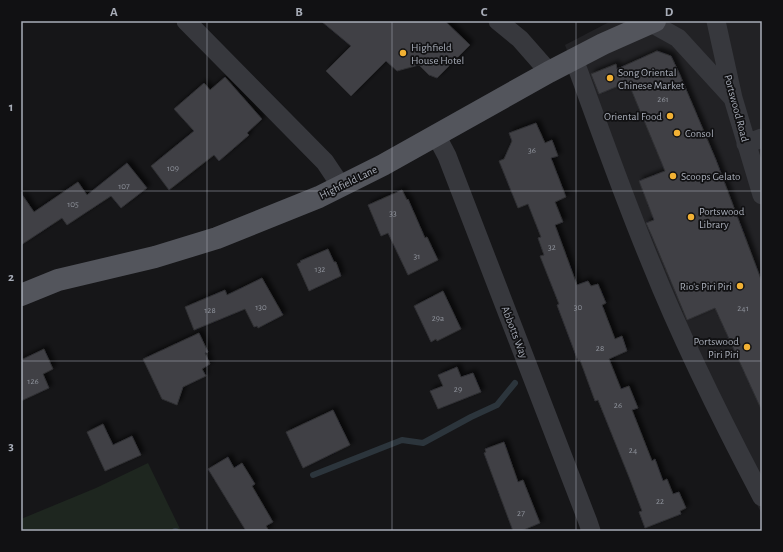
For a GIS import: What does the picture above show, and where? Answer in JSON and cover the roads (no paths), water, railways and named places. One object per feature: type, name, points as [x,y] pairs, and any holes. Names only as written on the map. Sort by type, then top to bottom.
[{"type":"main road","name":"Highfield Lane","points":[[21,295],[58,280],[147,259],[217,238],[312,200],[383,165],[548,72],[603,44],[653,22]]},
{"type":"street","points":[[186,21],[325,162],[341,186]]},
{"type":"street","points":[[498,21],[520,39],[548,72]]},
{"type":"street","name":"Portswood Road","points":[[716,21],[733,98],[754,141],[762,195]]},
{"type":"street","points":[[653,22],[678,38],[733,98]]},
{"type":"street","points":[[574,59],[650,263],[689,352],[724,426],[762,497]]},
{"type":"street","name":"Abbotts Way","points":[[436,136],[449,163],[591,531]]},
{"type":"waterway","points":[[313,475],[402,440],[423,443],[471,417],[497,405],[515,383]]},
{"type":"place","name":"Highfield House Hotel","points":[[403,53]]},
{"type":"place","name":"Song Oriental Chinese Market","points":[[610,78]]},
{"type":"place","name":"Oriental Food","points":[[670,116]]},
{"type":"place","name":"Consol","points":[[677,133]]},
{"type":"place","name":"Scoops Gelato","points":[[673,176]]},
{"type":"place","name":"Portswood Library","points":[[691,217]]},
{"type":"place","name":"Rio's Piri Piri","points":[[740,286]]},
{"type":"place","name":"Portswood Piri Piri","points":[[747,347]]}]
